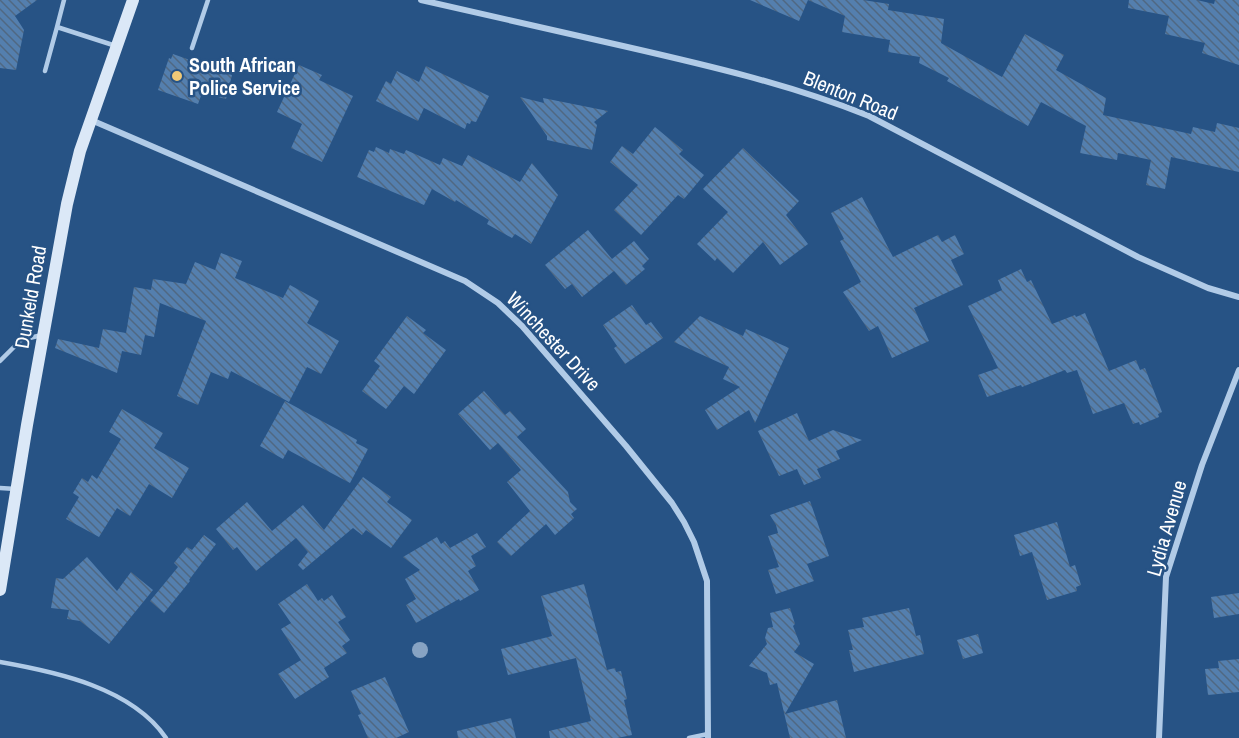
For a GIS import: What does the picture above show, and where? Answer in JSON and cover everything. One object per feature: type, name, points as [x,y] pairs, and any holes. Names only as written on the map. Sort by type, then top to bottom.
[{"type":"main road","name":"Dunkeld Road","points":[[0,590],[67,204],[80,151],[133,0]]},
{"type":"street","name":"Blenton Road","points":[[422,0],[710,66],[829,100],[869,116],[1138,257],[1208,288],[1239,297]]},
{"type":"street","name":"Winchester Drive","points":[[91,119],[465,281],[498,303],[522,326],[672,503],[694,542],[707,581],[708,736]]},
{"type":"street","name":"Lydia Avenue","points":[[1159,738],[1166,577],[1202,465],[1239,370]]},
{"type":"lane","points":[[45,72],[64,0]]},
{"type":"lane","points":[[192,48],[208,0]]},
{"type":"lane","points":[[57,27],[116,46]]},
{"type":"lane","points":[[0,361],[21,340],[43,335]]},
{"type":"lane","points":[[0,488],[16,489]]},
{"type":"lane","points":[[0,662],[65,678],[112,694],[144,713],[166,738]]},
{"type":"lane","points":[[688,738],[708,736]]},
{"type":"building","points":[[0,0],[37,0],[15,16],[24,30],[16,70],[0,68]]},
{"type":"building","points":[[750,0],[808,0],[799,21]]},
{"type":"building","points":[[808,0],[863,0],[889,4],[888,10],[944,19],[941,43],[1002,77],[1025,34],[1064,55],[1056,70],[1106,98],[1103,115],[1191,134],[1193,127],[1215,132],[1217,123],[1239,128],[1239,172],[1171,157],[1165,189],[1146,185],[1151,160],[1118,153],[1117,160],[1080,153],[1086,126],[1041,102],[1028,126],[947,81],[949,78],[919,63],[920,57],[888,52],[890,40],[842,32],[845,16]]},
{"type":"building","points":[[1129,0],[1197,0],[1214,4],[1215,0],[1239,0],[1239,65],[1202,53],[1205,43],[1165,34],[1169,16],[1128,8]]},
{"type":"building","points":[[173,54],[232,75],[226,99],[202,93],[198,104],[158,90],[169,58],[171,59]]},
{"type":"building","points":[[299,65],[322,75],[319,80],[353,96],[322,162],[291,148],[302,124],[277,112]]},
{"type":"building","points":[[426,66],[489,96],[476,122],[467,123],[465,129],[424,108],[418,121],[376,101],[386,81],[391,84],[397,71],[419,82]]},
{"type":"building","points":[[520,97],[544,103],[543,98],[608,111],[594,122],[597,125],[592,150],[547,140],[547,136]]},
{"type":"building","points":[[655,127],[683,150],[679,154],[704,175],[684,199],[678,195],[641,235],[614,210],[638,185],[610,162],[622,146],[633,154]]},
{"type":"building","points":[[376,147],[389,153],[390,149],[404,154],[406,150],[440,165],[443,158],[462,166],[468,155],[520,182],[532,163],[558,195],[531,244],[515,234],[512,238],[487,224],[489,220],[456,200],[455,202],[432,189],[424,205],[357,177],[369,150],[374,152]]},
{"type":"building","points":[[743,148],[799,201],[786,215],[808,244],[780,265],[763,242],[733,273],[717,258],[715,261],[697,244],[728,212],[703,189]]},
{"type":"building","points":[[862,197],[893,257],[938,235],[942,242],[955,235],[964,254],[951,260],[963,285],[914,308],[929,341],[892,358],[878,326],[869,331],[843,292],[861,282],[840,241],[844,239],[831,213]]},
{"type":"building","points":[[588,230],[612,259],[634,241],[649,259],[642,266],[645,269],[626,285],[614,271],[582,297],[572,284],[565,289],[545,265]]},
{"type":"building","points":[[221,253],[242,261],[235,278],[283,298],[290,285],[319,301],[307,323],[339,341],[321,374],[307,367],[289,402],[231,371],[228,379],[211,372],[198,405],[177,396],[206,321],[160,303],[154,337],[145,335],[141,355],[122,351],[117,373],[55,348],[58,339],[99,348],[103,329],[126,333],[134,287],[151,290],[153,279],[186,284],[195,262],[215,270]]},
{"type":"building","points":[[1021,269],[1027,282],[1031,280],[1052,324],[1085,313],[1109,371],[1136,360],[1140,370],[1145,368],[1162,412],[1158,414],[1159,417],[1140,425],[1139,422],[1133,424],[1124,403],[1093,414],[1077,370],[1067,373],[1065,370],[1022,387],[1021,385],[987,397],[978,375],[998,368],[968,306],[1002,290],[998,280]]},
{"type":"building","points":[[632,305],[646,325],[651,322],[663,338],[625,364],[614,348],[617,346],[603,325]]},
{"type":"building","points":[[407,316],[426,330],[423,333],[446,350],[414,394],[404,386],[386,409],[362,391],[380,366],[374,361]]},
{"type":"building","points":[[700,316],[743,336],[746,329],[789,348],[755,423],[749,410],[717,430],[705,410],[740,387],[723,379],[729,367],[674,342]]},
{"type":"building","points":[[484,391],[505,415],[510,411],[526,429],[517,437],[568,492],[570,502],[577,509],[571,514],[574,518],[555,535],[546,524],[511,556],[497,542],[530,511],[507,482],[521,470],[498,443],[490,450],[458,414]]},
{"type":"building","points":[[285,401],[357,440],[356,443],[368,449],[350,483],[288,450],[283,459],[260,446]]},
{"type":"building","points":[[122,409],[163,433],[154,448],[189,468],[172,498],[149,484],[130,516],[117,508],[99,537],[66,519],[79,497],[73,493],[82,478],[88,482],[92,475],[97,479],[121,439],[109,432]]},
{"type":"building","points":[[797,413],[809,441],[833,430],[862,440],[836,451],[840,459],[817,469],[821,478],[804,485],[797,469],[779,476],[758,431]]},
{"type":"building","points":[[363,477],[391,497],[387,502],[412,520],[391,548],[366,530],[362,535],[353,528],[303,570],[298,565],[308,552],[296,538],[256,571],[237,547],[233,550],[216,529],[247,502],[272,531],[303,505],[324,530]]},
{"type":"building","points":[[810,501],[829,556],[807,564],[814,581],[776,594],[768,570],[779,567],[768,536],[778,533],[770,515]]},
{"type":"building","points":[[1057,522],[1070,567],[1075,565],[1081,585],[1076,587],[1077,591],[1047,600],[1032,552],[1020,556],[1014,535]]},
{"type":"building","points":[[477,533],[486,547],[471,556],[476,566],[468,571],[479,590],[416,623],[406,605],[416,599],[405,579],[420,570],[403,557],[437,537],[441,544],[445,541],[450,548]]},
{"type":"building","points":[[204,535],[216,544],[164,613],[150,601],[178,567],[174,563],[187,547],[192,550]]},
{"type":"building","points":[[87,557],[117,591],[131,572],[153,590],[109,644],[80,621],[67,619],[69,610],[51,608],[56,578],[63,579]]},
{"type":"building","points":[[307,584],[318,601],[322,598],[324,601],[332,595],[346,617],[338,622],[350,640],[342,646],[347,653],[324,668],[329,677],[295,699],[278,674],[301,660],[281,629],[291,623],[278,604]]},
{"type":"building","points":[[584,584],[607,670],[615,668],[616,672],[621,671],[627,699],[624,700],[632,735],[617,738],[550,738],[549,731],[591,721],[576,658],[508,675],[501,649],[552,636],[541,596]]},
{"type":"building","points":[[1239,593],[1239,614],[1214,618],[1211,597]]},
{"type":"building","points":[[790,608],[795,624],[793,626],[800,644],[794,652],[814,664],[785,714],[837,700],[846,738],[790,738],[777,683],[770,685],[767,673],[749,666],[767,644],[765,638],[768,628],[773,627],[770,613]]},
{"type":"building","points":[[909,608],[916,636],[920,635],[924,654],[854,672],[849,650],[853,650],[848,630],[864,627],[862,618]]},
{"type":"building","points":[[978,634],[983,653],[963,659],[957,640]]},
{"type":"building","points":[[1239,659],[1239,692],[1208,695],[1205,669],[1219,668],[1218,661]]},
{"type":"building","points":[[385,677],[409,732],[396,738],[368,738],[351,691]]},
{"type":"building","points":[[511,718],[516,738],[458,738],[457,731]]},
{"type":"place","name":"South African Police Service","points":[[177,76]]}]
